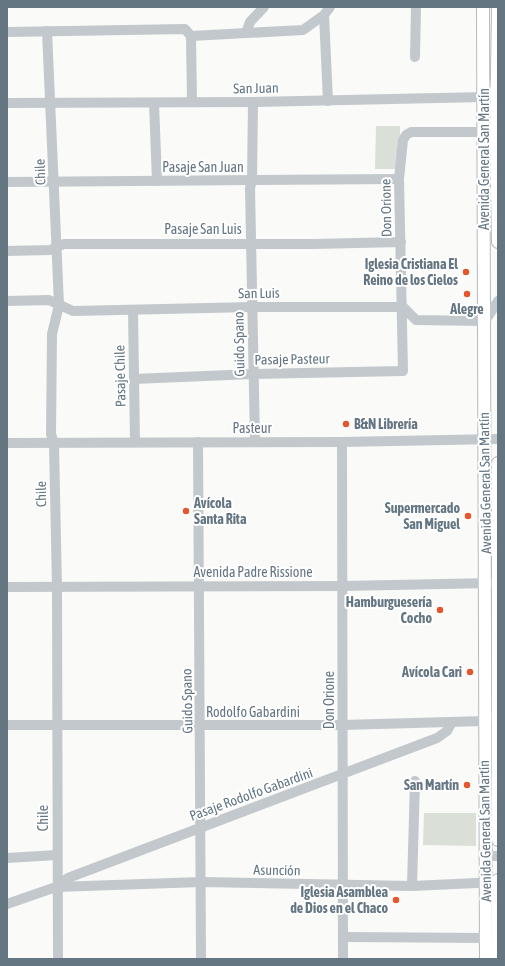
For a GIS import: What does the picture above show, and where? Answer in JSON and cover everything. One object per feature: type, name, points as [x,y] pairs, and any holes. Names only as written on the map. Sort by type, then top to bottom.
[{"type":"main road","name":"Avenida General San Martín","points":[[483,7],[485,439],[494,583],[498,714],[498,840]]},
{"type":"main road","name":"Avenida General San Martín","points":[[498,8],[498,242]]},
{"type":"main road","name":"Avenida General San Martín","points":[[498,463],[494,583],[485,721],[485,756],[498,959]]},
{"type":"main road","name":"Avenida General San Martín","points":[[486,959],[486,938],[494,882]]},
{"type":"street","points":[[246,33],[250,22],[264,7]]},
{"type":"street","points":[[415,56],[416,7]]},
{"type":"street","points":[[191,36],[303,30],[327,11]]},
{"type":"street","points":[[327,11],[328,101]]},
{"type":"street","points":[[7,32],[185,29],[191,36],[192,102]]},
{"type":"street","name":"Chile","points":[[47,31],[59,304],[52,334],[51,434],[54,444],[57,587],[56,887],[58,959]]},
{"type":"street","points":[[484,97],[497,80]]},
{"type":"street","name":"San Juan","points":[[7,103],[253,102],[484,97]]},
{"type":"street","name":"Guido Spano","points":[[253,102],[252,182],[250,188],[255,441]]},
{"type":"street","points":[[154,103],[157,181]]},
{"type":"street","name":"Don Orione","points":[[403,371],[403,307],[399,179],[403,140],[406,135],[411,132],[484,132]]},
{"type":"street","points":[[484,132],[497,137]]},
{"type":"street","name":"Pasaje San Juan","points":[[7,182],[252,182],[399,179]]},
{"type":"street","name":"Pasaje San Luis","points":[[7,251],[50,250],[64,244],[314,244],[401,242]]},
{"type":"street","name":"San Luis","points":[[7,300],[50,300],[73,311],[252,307],[403,307]]},
{"type":"street","points":[[403,307],[416,320],[485,321],[498,301]]},
{"type":"street","name":"Pasaje Chile","points":[[133,310],[135,442]]},
{"type":"street","name":"Pasaje Pasteur","points":[[134,379],[253,374],[403,371]]},
{"type":"street","name":"Pasteur","points":[[7,443],[54,444],[255,441],[342,442],[498,439]]},
{"type":"street","name":"Guido Spano","points":[[198,442],[201,726],[201,959]]},
{"type":"street","name":"Don Orione","points":[[342,442],[344,586],[342,725],[343,959]]},
{"type":"street","name":"Avenida Padre Rissione","points":[[7,587],[344,586],[494,583]]},
{"type":"street","name":"Rodolfo Gabardini","points":[[7,725],[342,725],[485,721],[498,714]]},
{"type":"street","name":"Pasaje Rodolfo Gabardini","points":[[56,887],[68,878],[437,738],[447,731],[452,722]]},
{"type":"street","points":[[485,756],[497,756]]},
{"type":"street","points":[[412,886],[415,782]]},
{"type":"street","points":[[7,858],[57,855]]},
{"type":"street","name":"Asunción","points":[[56,887],[201,882],[412,886],[494,882]]},
{"type":"street","points":[[7,904],[56,887]]},
{"type":"street","points":[[343,937],[486,938]]},
{"type":"shaded area","points":[[376,126],[400,126],[400,169],[375,169]]},
{"type":"shaded area","points":[[424,813],[476,813],[476,846],[423,845]]},
{"type":"place","name":"Iglesia Cristiana El Reino de los Cielos","points":[[466,272]]},
{"type":"place","name":"Alegre","points":[[467,294]]},
{"type":"place","name":"B&N Librería","points":[[346,424]]},
{"type":"place","name":"Avícola Santa Rita","points":[[186,511]]},
{"type":"place","name":"Supermercado San Miguel","points":[[468,516]]},
{"type":"place","name":"Hamburguesería Cocho","points":[[440,610]]},
{"type":"place","name":"Avícola Cari","points":[[470,672]]},
{"type":"place","name":"San Martín","points":[[467,785]]},
{"type":"place","name":"Iglesia Asamblea de Dios en el Chaco","points":[[396,900]]}]
